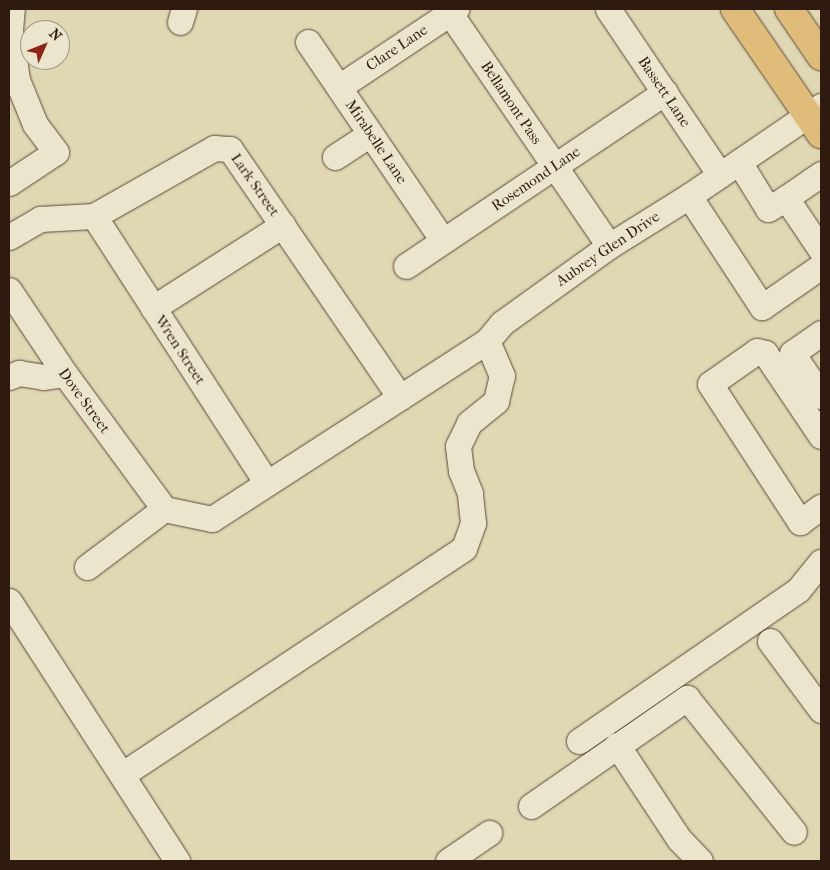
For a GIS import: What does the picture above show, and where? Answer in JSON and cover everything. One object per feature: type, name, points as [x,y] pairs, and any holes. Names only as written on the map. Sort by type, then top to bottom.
[{"type":"main road","points":[[735,9],[817,118]]},
{"type":"main road","points":[[789,9],[821,56]]},
{"type":"street","points":[[9,184],[56,152],[35,124],[17,80],[10,30],[12,9]]},
{"type":"street","name":"Bassett Lane","points":[[608,9],[665,92],[729,168],[768,209],[786,198]]},
{"type":"street","name":"Clare Lane","points":[[339,88],[451,10]]},
{"type":"street","name":"Bellamont Pass","points":[[451,10],[609,246]]},
{"type":"street","name":"Mirabelle Lane","points":[[308,42],[443,241]]},
{"type":"street","name":"Rosemond Lane","points":[[406,266],[665,92]]},
{"type":"street","name":"Aubrey Glen Drive","points":[[164,509],[212,519],[487,341],[502,323],[609,246],[690,196],[729,168],[817,118]]},
{"type":"street","points":[[335,157],[370,134]]},
{"type":"street","name":"Lark Street","points":[[9,237],[40,219],[94,216],[214,148],[230,150],[400,397]]},
{"type":"street","points":[[821,174],[786,198],[821,250]]},
{"type":"street","points":[[690,196],[762,307],[821,266]]},
{"type":"street","name":"Wren Street","points":[[94,216],[267,483]]},
{"type":"street","points":[[153,308],[282,224]]},
{"type":"street","name":"Dove Street","points":[[9,290],[65,374],[164,509]]},
{"type":"street","points":[[821,333],[792,353],[821,396]]},
{"type":"street","points":[[123,774],[464,548],[472,523],[470,493],[461,471],[458,446],[468,423],[496,401],[502,376],[487,341]]},
{"type":"street","points":[[821,436],[765,353],[757,351],[710,384],[800,522],[821,507]]},
{"type":"street","points":[[9,377],[18,373],[43,376],[65,374]]},
{"type":"street","points":[[88,567],[164,509]]},
{"type":"street","points":[[579,741],[798,590],[821,562]]},
{"type":"street","points":[[9,601],[123,774],[177,861]]},
{"type":"street","points":[[770,641],[821,710]]},
{"type":"street","points":[[531,806],[687,698],[794,832]]},
{"type":"street","points":[[617,745],[679,839],[700,861]]},
{"type":"street","points":[[448,861],[489,834]]}]
